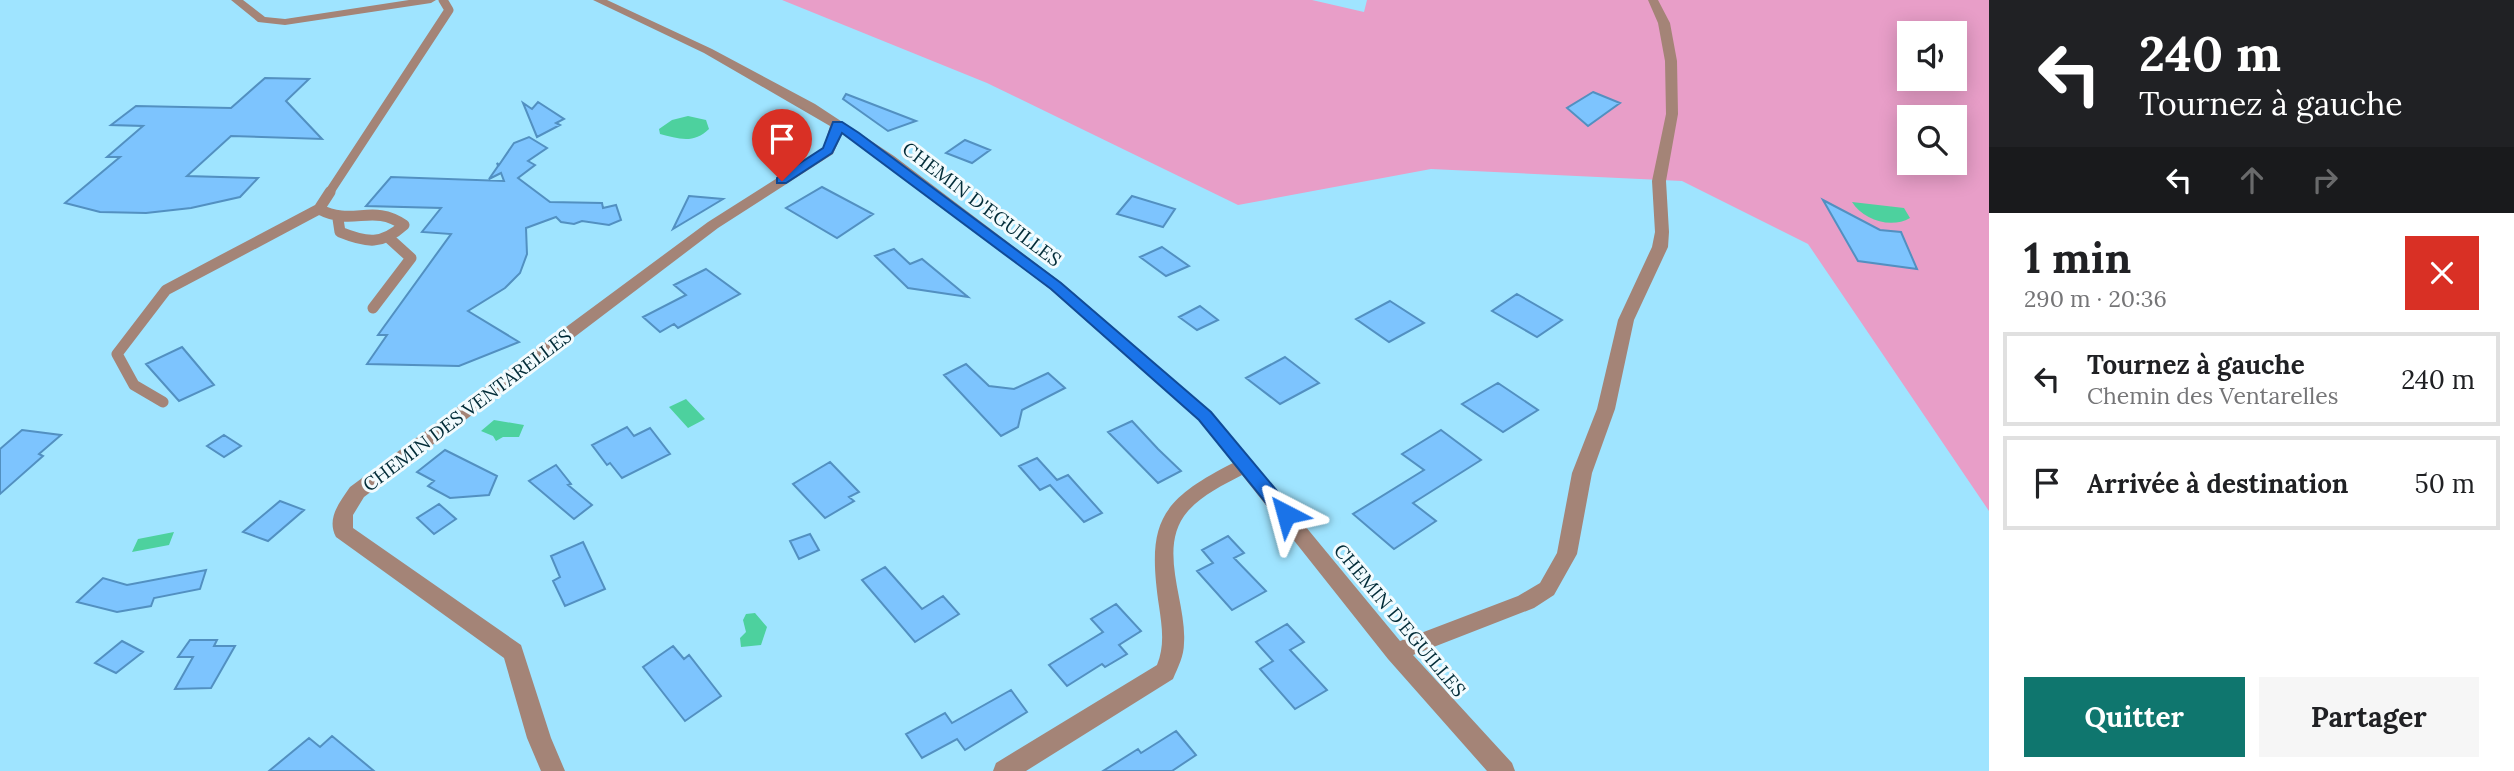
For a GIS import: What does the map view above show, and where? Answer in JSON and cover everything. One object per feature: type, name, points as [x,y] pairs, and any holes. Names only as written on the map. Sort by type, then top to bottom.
[{"type":"street","points":[[236,0],[262,20],[285,22],[431,0]]},
{"type":"street","points":[[401,0],[415,3]]},
{"type":"street","name":"CHEMIN D'EGUILLES","points":[[598,0],[708,51],[837,124],[890,159],[1056,286],[1205,416],[1396,652],[1503,771]]},
{"type":"street","points":[[1396,652],[1526,602],[1547,589],[1567,554],[1582,473],[1606,409],[1626,320],[1661,239],[1659,181],[1672,114],[1671,61],[1664,23],[1653,0]]},
{"type":"street","name":"CHEMIN DES VENTARELLES","points":[[553,771],[539,738],[513,652],[343,531],[343,514],[357,492],[713,225],[828,151],[835,138],[837,124]]},
{"type":"street","points":[[1005,771],[1165,673],[1174,655],[1174,631],[1162,565],[1165,528],[1177,507],[1206,484],[1245,465]]},
{"type":"lane","points":[[163,402],[134,384],[117,354],[166,290],[319,209],[449,10],[443,0]]},
{"type":"lane","points":[[319,209],[338,219],[368,212],[391,215],[404,225],[390,239],[369,244],[340,232],[338,219]]},
{"type":"lane","points":[[373,308],[411,258],[390,239]]},
{"type":"shaded area","points":[[782,0],[1312,0],[1364,12],[1367,0],[1989,0],[1989,511],[1808,244],[1682,181],[1431,169],[1238,205],[987,83]]},
{"type":"shaded area","points":[[688,116],[706,120],[709,129],[691,139],[660,134],[659,129],[672,120]]},
{"type":"shaded area","points":[[1852,202],[1904,208],[1910,218],[1894,223],[1878,221],[1863,214]]},
{"type":"shaded area","points":[[686,399],[705,419],[688,428],[669,407]]},
{"type":"shaded area","points":[[494,420],[524,425],[519,437],[503,437],[496,441],[493,436],[481,431]]},
{"type":"shaded area","points":[[174,532],[169,545],[132,552],[138,539]]},
{"type":"shaded area","points":[[755,613],[767,627],[761,645],[741,647],[740,638],[746,632],[743,620],[746,614]]},
{"type":"building","points":[[265,78],[309,79],[286,101],[322,139],[231,136],[187,176],[258,178],[240,197],[191,208],[146,213],[100,212],[65,203],[120,157],[107,157],[143,126],[111,125],[136,106],[231,108]]},
{"type":"building","points":[[1593,92],[1620,103],[1588,126],[1567,108]]},
{"type":"building","points":[[846,94],[916,121],[888,131],[843,99]]},
{"type":"building","points":[[538,102],[564,119],[556,123],[560,125],[537,137],[523,103],[532,109]]},
{"type":"building","points":[[529,137],[547,148],[528,161],[535,165],[518,178],[550,202],[602,203],[603,208],[616,205],[621,220],[609,225],[582,221],[574,224],[561,222],[556,217],[526,228],[527,254],[520,273],[505,288],[468,311],[519,342],[459,366],[367,364],[387,335],[378,335],[451,234],[422,232],[441,208],[366,206],[391,177],[504,181],[501,173],[489,179],[498,166],[497,163],[499,165],[514,143]]},
{"type":"building","points":[[965,140],[990,150],[972,163],[946,153]]},
{"type":"building","points":[[822,187],[873,214],[837,238],[786,208]]},
{"type":"building","points":[[689,196],[723,199],[673,229]]},
{"type":"building","points":[[1132,196],[1175,209],[1163,227],[1117,214]]},
{"type":"building","points":[[1823,200],[1880,230],[1901,232],[1917,269],[1858,261]]},
{"type":"building","points":[[1162,247],[1189,266],[1166,276],[1140,257]]},
{"type":"building","points":[[894,249],[910,264],[922,259],[968,297],[908,288],[875,256]]},
{"type":"building","points":[[706,269],[740,294],[678,328],[674,324],[660,332],[643,317],[686,295],[674,285]]},
{"type":"building","points":[[1517,294],[1562,320],[1537,337],[1492,311]]},
{"type":"building","points":[[1390,301],[1424,323],[1389,342],[1356,319]]},
{"type":"building","points":[[1200,306],[1218,320],[1197,330],[1179,317]]},
{"type":"building","points":[[182,347],[214,385],[179,401],[146,364]]},
{"type":"building","points":[[1285,357],[1319,383],[1280,404],[1246,378]]},
{"type":"building","points":[[966,364],[989,386],[1014,389],[1048,373],[1065,388],[1022,410],[1018,427],[1001,436],[944,375]]},
{"type":"building","points":[[1498,383],[1538,410],[1503,432],[1462,404]]},
{"type":"building","points":[[1132,421],[1181,471],[1158,483],[1108,432]]},
{"type":"building","points":[[627,427],[634,436],[650,428],[670,454],[622,478],[610,463],[607,465],[592,445]]},
{"type":"building","points":[[22,430],[61,435],[39,454],[43,456],[0,494],[0,449]]},
{"type":"building","points":[[1441,430],[1481,460],[1413,503],[1436,521],[1394,549],[1353,514],[1424,470],[1402,454]]},
{"type":"building","points":[[224,435],[241,446],[224,457],[207,446]]},
{"type":"building","points":[[445,450],[497,476],[489,495],[450,498],[428,486],[434,481],[417,472]]},
{"type":"building","points":[[1037,458],[1057,480],[1068,475],[1102,513],[1084,522],[1050,485],[1040,490],[1019,466]]},
{"type":"building","points":[[830,462],[859,492],[849,497],[854,501],[825,518],[793,484]]},
{"type":"building","points":[[556,465],[571,484],[568,485],[592,505],[574,519],[529,481]]},
{"type":"building","points":[[280,501],[304,510],[268,541],[243,532]]},
{"type":"building","points":[[439,504],[456,519],[434,534],[417,518]]},
{"type":"building","points":[[810,534],[819,550],[799,559],[790,541]]},
{"type":"building","points":[[1228,536],[1244,553],[1234,558],[1266,591],[1232,610],[1197,571],[1213,563],[1202,550]]},
{"type":"building","points":[[583,542],[605,589],[565,606],[553,581],[560,577],[551,556]]},
{"type":"building","points":[[885,567],[922,609],[943,596],[959,614],[915,642],[862,580]]},
{"type":"building","points":[[206,570],[200,589],[154,598],[151,606],[117,612],[77,602],[103,578],[127,585]]},
{"type":"building","points":[[1116,604],[1141,631],[1119,645],[1127,654],[1105,667],[1102,664],[1067,686],[1049,665],[1103,632],[1091,619]]},
{"type":"building","points":[[1287,624],[1304,642],[1290,650],[1327,690],[1295,709],[1260,669],[1273,661],[1256,642]]},
{"type":"building","points":[[190,640],[217,640],[214,646],[235,646],[211,688],[175,689],[193,657],[178,657]]},
{"type":"building","points":[[122,641],[143,652],[116,673],[95,663]]},
{"type":"building","points":[[673,646],[684,659],[689,655],[721,696],[685,721],[643,667]]},
{"type":"building","points":[[1011,690],[1027,712],[965,750],[957,739],[922,758],[906,734],[945,713],[952,723]]},
{"type":"building","points":[[1176,731],[1196,755],[1172,771],[1103,771],[1138,749],[1141,753]]},
{"type":"building","points":[[332,736],[374,771],[269,771],[309,738],[320,747]]},
{"type":"route","points":[[782,181],[828,151],[835,138],[837,124],[890,159],[1056,286],[1205,416],[1286,514]]}]
